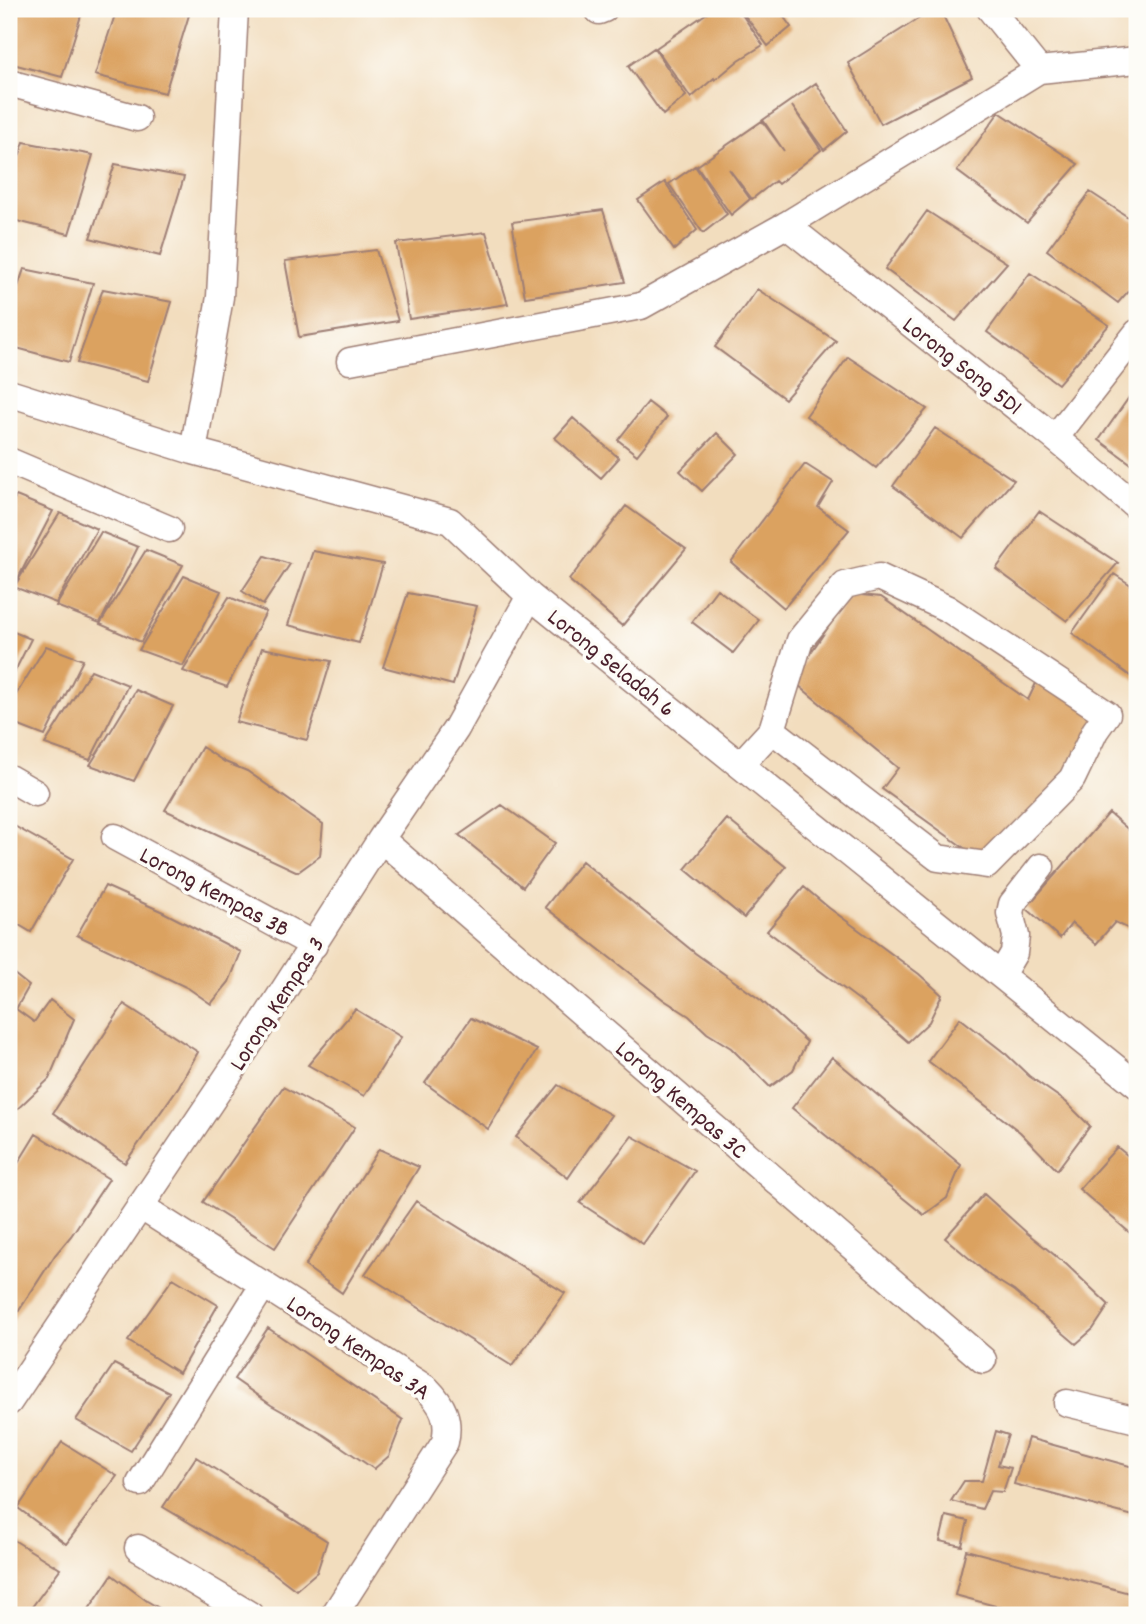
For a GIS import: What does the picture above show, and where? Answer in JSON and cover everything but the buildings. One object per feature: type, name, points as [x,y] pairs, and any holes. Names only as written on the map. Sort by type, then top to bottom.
[{"type":"street","points":[[193,452],[220,297],[235,9]]},
{"type":"street","points":[[990,9],[1039,70]]},
{"type":"street","points":[[350,361],[641,306],[786,225],[1039,70],[1137,60]]},
{"type":"street","points":[[9,83],[136,118]]},
{"type":"street","name":"Lorong Song 5D1","points":[[786,225],[1055,438],[1137,507]]},
{"type":"street","points":[[1055,438],[1137,333]]},
{"type":"street","name":"Lorong Seladah 6","points":[[9,393],[193,452],[450,521],[530,596],[1137,1085]]},
{"type":"street","points":[[9,461],[169,528]]},
{"type":"street","points":[[740,765],[772,730],[800,640],[845,585],[879,578],[948,609],[1107,714],[1095,731],[1072,779],[987,865],[938,858],[772,730]]},
{"type":"street","name":"Lorong Kempas 3","points":[[9,1402],[314,945],[381,838],[456,729],[530,596]]},
{"type":"street","points":[[9,778],[34,793]]},
{"type":"street","name":"Lorong Kempas 3B","points":[[115,837],[314,945]]},
{"type":"street","name":"Lorong Kempas 3C","points":[[381,838],[983,1360]]},
{"type":"street","points":[[1001,975],[1014,953],[1016,936],[1010,913],[1012,904],[1041,867]]},
{"type":"street","name":"Lorong Kempas 3A","points":[[140,1206],[427,1389],[445,1414],[448,1428],[445,1442],[334,1615]]},
{"type":"street","points":[[140,1483],[264,1284]]},
{"type":"street","points":[[1067,1403],[1137,1420]]},
{"type":"street","points":[[138,1548],[250,1615]]}]
